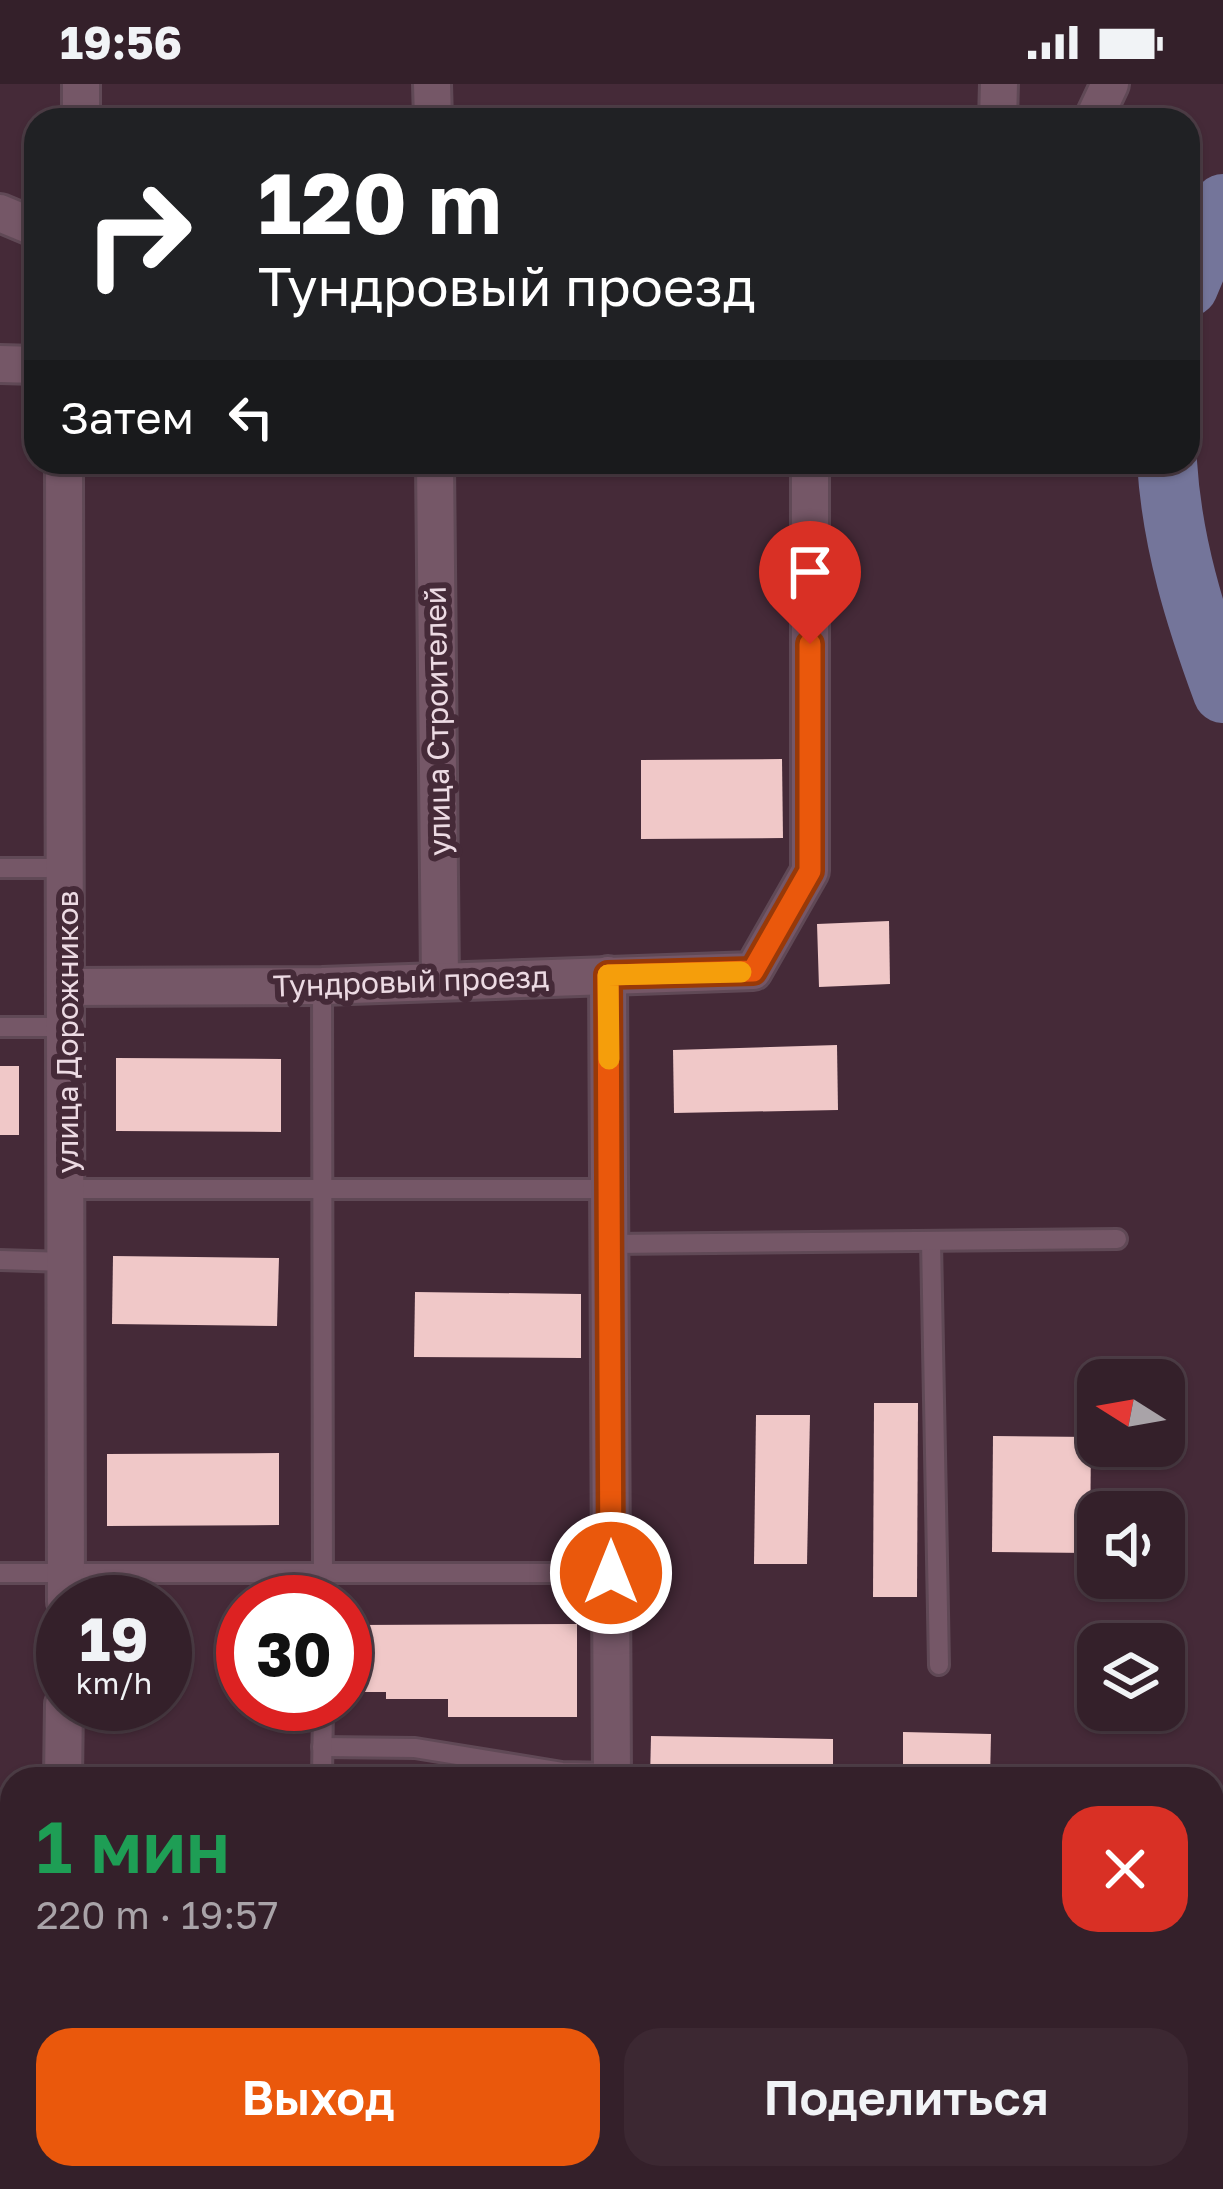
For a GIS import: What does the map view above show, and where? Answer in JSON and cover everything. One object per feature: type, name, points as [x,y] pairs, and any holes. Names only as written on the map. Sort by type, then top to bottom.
[{"type":"street","name":"улица Дорожников","points":[[64,474],[66,1575]]},
{"type":"street","name":"улица Строителей","points":[[435,474],[440,980]]},
{"type":"street","name":"Тундровый проезд","points":[[68,987],[322,986],[753,971],[810,871],[810,474]]},
{"type":"street","points":[[608,975],[612,1767]]},
{"type":"street","points":[[63,1767],[64,1731]]},
{"type":"lane","points":[[0,868],[67,868]]},
{"type":"lane","points":[[322,986],[324,1574]]},
{"type":"lane","points":[[0,1027],[68,1027]]},
{"type":"lane","points":[[68,1189],[610,1189]]},
{"type":"lane","points":[[611,1244],[1117,1239]]},
{"type":"lane","points":[[931,1241],[939,1665]]},
{"type":"lane","points":[[0,1260],[67,1262]]},
{"type":"lane","points":[[192,1581],[324,1574],[611,1573]]},
{"type":"lane","points":[[0,1574],[36,1582]]},
{"type":"lane","points":[[322,1731],[322,1767]]},
{"type":"lane","points":[[322,1747],[415,1748],[531,1767]]},
{"type":"building","points":[[782,759],[783,838],[641,839],[641,760]]},
{"type":"building","points":[[889,921],[890,984],[819,987],[817,924]]},
{"type":"building","points":[[837,1045],[838,1110],[674,1113],[673,1050]]},
{"type":"building","points":[[116,1058],[281,1059],[281,1132],[116,1131]]},
{"type":"building","points":[[0,1066],[19,1066],[19,1135],[0,1135]]},
{"type":"building","points":[[113,1256],[279,1258],[277,1326],[112,1324]]},
{"type":"building","points":[[415,1292],[581,1294],[581,1358],[414,1357]]},
{"type":"building","points":[[874,1403],[918,1403],[917,1597],[873,1597]]},
{"type":"building","points":[[756,1415],[810,1415],[807,1564],[754,1564]]},
{"type":"building","points":[[993,1436],[1077,1437],[1077,1467],[1091,1467],[1091,1491],[1077,1491],[1077,1553],[992,1552]]},
{"type":"building","points":[[279,1453],[279,1525],[107,1526],[107,1454]]},
{"type":"building","points":[[577,1624],[577,1717],[448,1717],[448,1699],[386,1699],[386,1692],[372,1692],[372,1625]]},
{"type":"building","points":[[903,1732],[991,1734],[990,1767],[903,1767]]},
{"type":"building","points":[[651,1736],[833,1739],[833,1767],[650,1767]]},
{"type":"waterway","points":[[1200,259],[1223,204]]},
{"type":"waterway","points":[[1168,474],[1186,579],[1223,693]]},
{"type":"slow traffic","points":[[609,1059],[608,975],[741,972]]},
{"type":"route","points":[[611,1573],[608,975],[753,971],[810,871],[810,644]]}]
